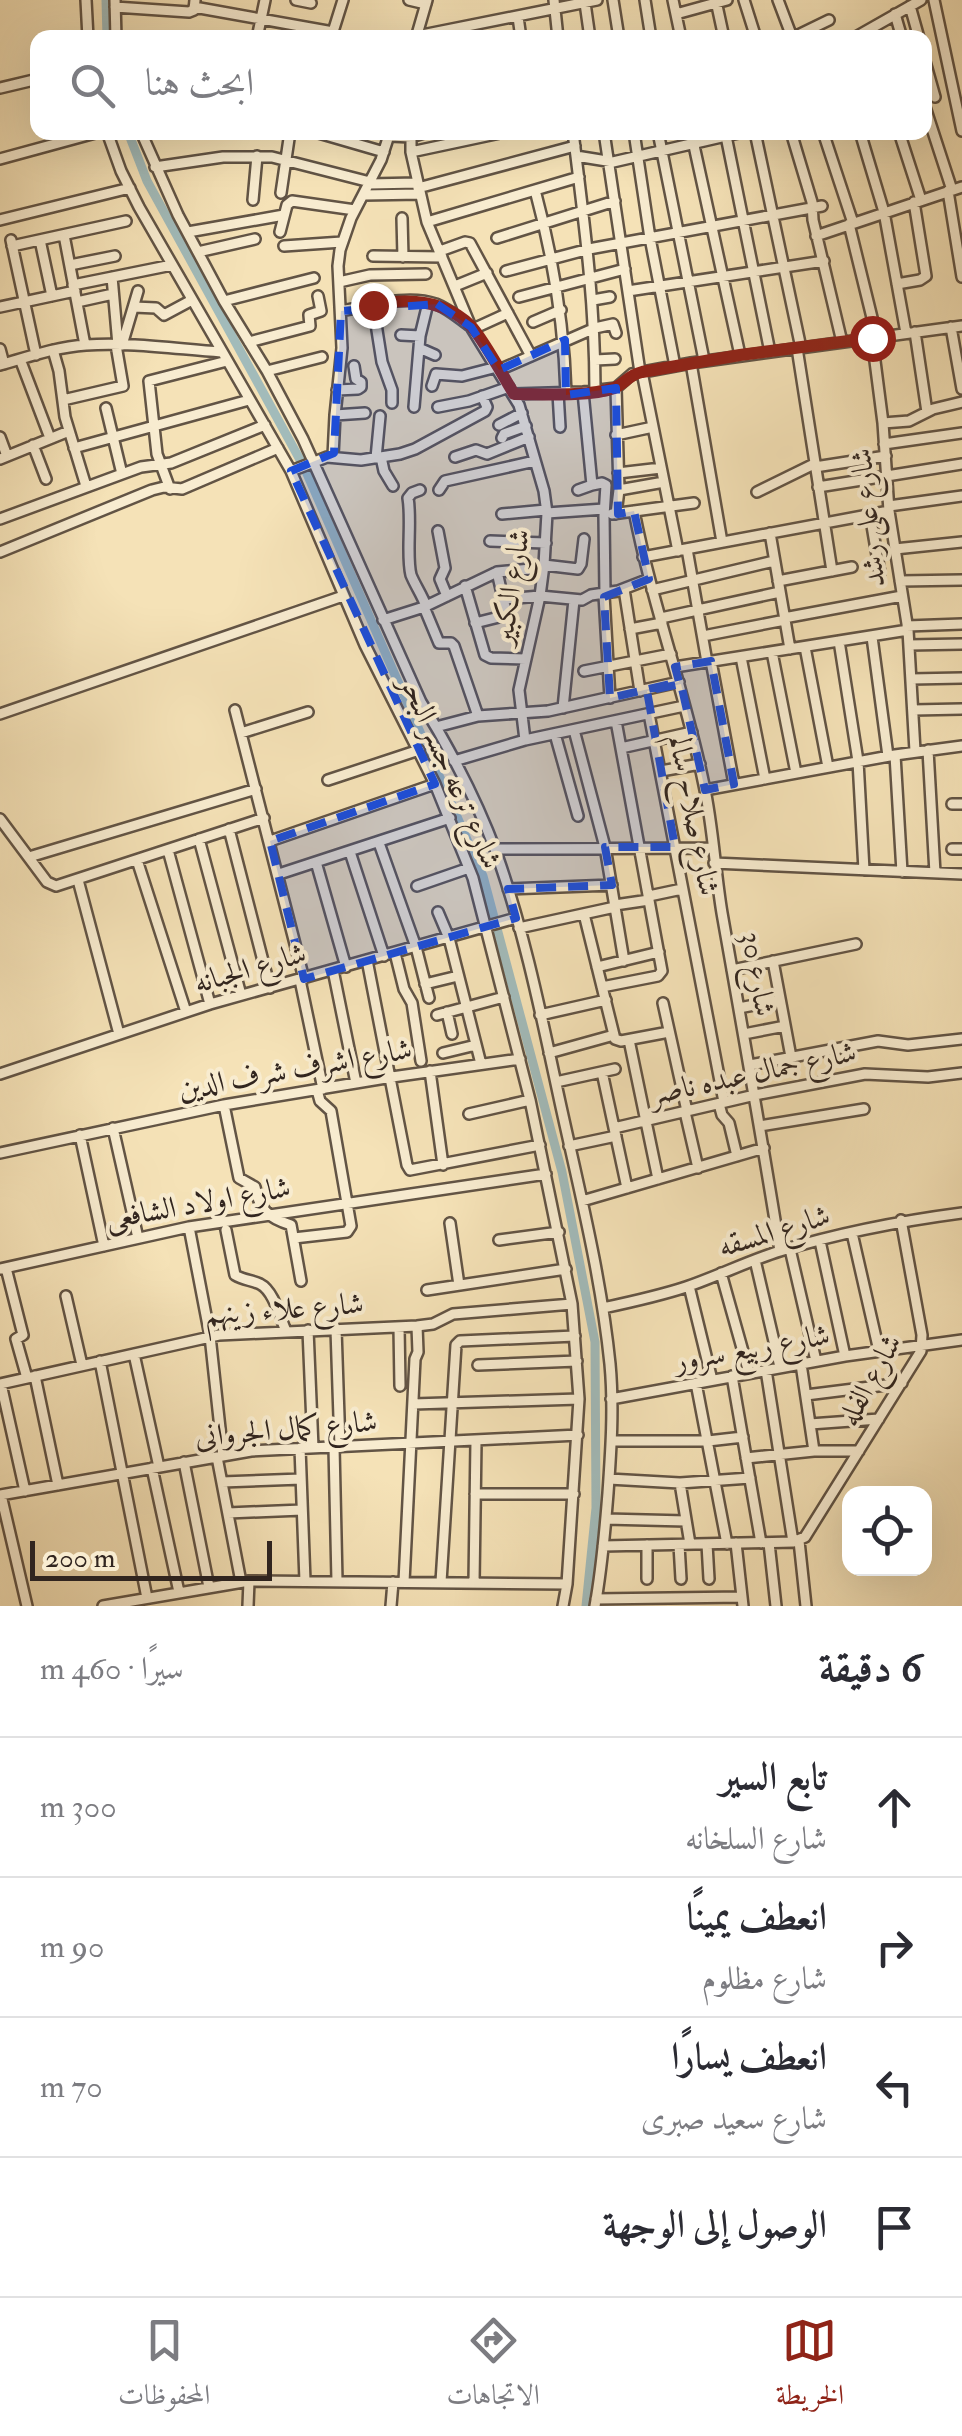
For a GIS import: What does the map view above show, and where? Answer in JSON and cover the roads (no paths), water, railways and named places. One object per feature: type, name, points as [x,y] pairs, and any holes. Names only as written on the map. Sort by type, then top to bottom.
[{"type":"street","points":[[86,0],[88,30]]},
{"type":"street","points":[[259,30],[265,0]]},
{"type":"street","points":[[296,0],[311,3]]},
{"type":"street","points":[[334,30],[343,0]]},
{"type":"street","points":[[410,0],[427,2],[418,30]]},
{"type":"street","points":[[613,0],[618,30]]},
{"type":"street","points":[[645,0],[650,30]]},
{"type":"street","points":[[674,0],[679,30]]},
{"type":"street","points":[[744,0],[753,30]]},
{"type":"street","points":[[778,0],[789,30]]},
{"type":"street","points":[[893,0],[900,30]]},
{"type":"street","points":[[934,0],[962,131]]},
{"type":"street","points":[[452,30],[555,5],[591,1],[590,30]]},
{"type":"street","points":[[676,14],[720,1],[723,30]]},
{"type":"street","points":[[872,30],[916,2],[918,30]]},
{"type":"street","points":[[116,30],[115,4],[188,12],[194,5],[310,30]]},
{"type":"street","points":[[555,5],[557,30]]},
{"type":"street","points":[[518,17],[520,30]]},
{"type":"street","points":[[807,30],[829,20]]},
{"type":"street","points":[[0,88],[30,81]]},
{"type":"street","points":[[932,99],[954,91]]},
{"type":"street","points":[[932,114],[954,189],[962,277]]},
{"type":"street","points":[[0,159],[70,140]]},
{"type":"street","name":"شارع ترعه جسر البحر","points":[[110,140],[130,188],[172,265],[293,470],[365,645],[450,818],[490,927],[572,1304],[578,1436],[563,1606]]},
{"type":"street","name":"شارع ترعه جسر البحر","points":[[146,140],[155,167],[198,252],[268,371],[312,462],[421,702],[495,849],[508,889],[582,1201],[611,1368],[612,1441],[595,1602]]},
{"type":"street","points":[[281,193],[289,140]]},
{"type":"street","points":[[359,140],[384,152]]},
{"type":"street","points":[[334,456],[342,348],[338,266],[342,242],[388,140]]},
{"type":"street","name":"شارع الكبير","points":[[411,140],[427,222],[472,328],[512,390],[522,413],[547,512],[540,596],[520,678],[525,740]]},
{"type":"street","points":[[412,152],[468,140]]},
{"type":"street","points":[[575,140],[589,249],[595,390]]},
{"type":"street","points":[[605,140],[641,372],[669,506],[693,580],[734,784]]},
{"type":"street","points":[[635,140],[675,366]]},
{"type":"street","points":[[659,140],[704,360]]},
{"type":"street","points":[[364,194],[418,188],[576,151],[609,162],[661,151],[687,140]]},
{"type":"street","points":[[692,140],[740,355]]},
{"type":"street","points":[[735,140],[744,221],[770,352]]},
{"type":"street","points":[[757,140],[799,348],[832,571]]},
{"type":"street","points":[[794,140],[818,207],[813,220],[842,342]]},
{"type":"street","name":"شارع على رشد","points":[[825,140],[851,224],[874,338],[889,508],[907,628],[915,752]]},
{"type":"street","points":[[862,140],[884,212],[926,412]]},
{"type":"street","points":[[897,284],[926,276],[918,201],[901,140]]},
{"type":"street","points":[[253,200],[258,156]]},
{"type":"street","points":[[155,167],[258,156],[286,159],[370,183],[418,188]]},
{"type":"street","points":[[427,222],[579,177]]},
{"type":"street","points":[[0,220],[130,188]]},
{"type":"street","points":[[816,236],[954,189]]},
{"type":"street","points":[[535,190],[565,340],[560,428]]},
{"type":"street","points":[[280,232],[292,200],[355,210]]},
{"type":"street","points":[[497,238],[615,201]]},
{"type":"street","points":[[319,217],[322,205]]},
{"type":"street","points":[[506,271],[589,249],[818,207]]},
{"type":"street","points":[[188,232],[284,215]]},
{"type":"street","points":[[402,218],[402,257]]},
{"type":"street","points":[[36,355],[11,243],[126,221]]},
{"type":"street","points":[[64,235],[85,345]]},
{"type":"street","points":[[198,252],[255,239]]},
{"type":"street","points":[[40,240],[52,296]]},
{"type":"street","points":[[284,246],[342,242]]},
{"type":"street","points":[[373,256],[441,254],[470,242],[530,356]]},
{"type":"street","points":[[70,266],[115,256]]},
{"type":"street","points":[[628,291],[824,261]]},
{"type":"street","points":[[75,293],[112,277],[172,265]]},
{"type":"street","points":[[519,297],[624,269]]},
{"type":"street","points":[[339,282],[370,275],[426,274]]},
{"type":"street","points":[[454,286],[487,274]]},
{"type":"street","points":[[63,400],[123,386],[112,277]]},
{"type":"street","points":[[224,301],[314,278]]},
{"type":"street","points":[[119,345],[138,291]]},
{"type":"street","points":[[0,306],[75,293],[113,294]]},
{"type":"street","points":[[249,342],[310,326],[309,315],[320,310],[318,296]]},
{"type":"street","points":[[593,300],[610,297]]},
{"type":"street","points":[[134,307],[154,308],[164,315],[192,300]]},
{"type":"street","points":[[341,311],[402,301],[428,303],[450,312],[472,328],[508,313]]},
{"type":"street","points":[[414,407],[420,336],[428,303]]},
{"type":"street","points":[[373,305],[392,403]]},
{"type":"street","points":[[533,322],[560,310]]},
{"type":"street","points":[[432,386],[434,376],[439,374],[462,376],[498,369],[595,328],[613,324],[616,333]]},
{"type":"street","points":[[438,407],[512,390],[562,393],[616,388],[628,376],[704,360],[957,327],[962,389]]},
{"type":"street","points":[[401,336],[420,336]]},
{"type":"street","points":[[0,349],[2,364],[85,345],[224,356]]},
{"type":"street","points":[[419,348],[435,356]]},
{"type":"street","points":[[53,350],[68,431],[86,486]]},
{"type":"street","points":[[170,488],[154,440],[148,385],[151,380],[224,356]]},
{"type":"street","points":[[268,371],[322,358]]},
{"type":"street","points":[[20,359],[50,438]]},
{"type":"street","points":[[595,360],[615,359]]},
{"type":"street","points":[[690,363],[722,542]]},
{"type":"street","points":[[337,390],[361,387],[354,366]]},
{"type":"street","points":[[608,513],[619,490],[616,388]]},
{"type":"street","points":[[578,490],[592,484],[584,392]]},
{"type":"street","points":[[293,470],[334,456],[361,460],[400,454],[485,411],[482,396]]},
{"type":"street","points":[[74,448],[249,400]]},
{"type":"street","points":[[882,423],[909,422],[926,412],[962,402]]},
{"type":"street","points":[[106,408],[122,474]]},
{"type":"street","points":[[335,415],[365,413]]},
{"type":"street","points":[[499,425],[522,413]]},
{"type":"street","points":[[380,416],[379,457],[393,486]]},
{"type":"street","points":[[0,518],[122,474],[171,464],[265,425]]},
{"type":"street","points":[[502,438],[526,426]]},
{"type":"street","points":[[616,435],[652,427]]},
{"type":"street","points":[[0,437],[3,457],[68,431]]},
{"type":"street","points":[[757,492],[814,465],[962,433]]},
{"type":"street","points":[[438,437],[442,450]]},
{"type":"street","points":[[455,457],[476,450],[486,454],[529,437]]},
{"type":"street","points":[[33,445],[46,478]]},
{"type":"street","points":[[0,552],[152,490],[182,490],[278,448]]},
{"type":"street","points":[[439,490],[445,482],[536,460]]},
{"type":"street","points":[[818,486],[962,464]]},
{"type":"street","points":[[618,474],[661,468]]},
{"type":"street","points":[[494,470],[497,482]]},
{"type":"street","points":[[619,490],[664,482]]},
{"type":"street","points":[[592,484],[606,485],[605,595],[610,698]]},
{"type":"street","points":[[420,490],[408,498],[413,580],[436,645],[454,646],[478,716]]},
{"type":"street","points":[[643,557],[962,496]]},
{"type":"street","points":[[502,514],[634,512],[694,503]]},
{"type":"street","points":[[454,761],[525,740],[684,706],[634,512]]},
{"type":"street","points":[[870,514],[880,573]]},
{"type":"street","points":[[438,531],[445,568],[441,582],[448,596]]},
{"type":"street","points":[[770,534],[790,649]]},
{"type":"street","points":[[383,620],[425,606],[497,572],[544,566],[575,570],[580,567],[584,539]]},
{"type":"street","points":[[490,541],[546,543]]},
{"type":"street","points":[[895,549],[962,542]]},
{"type":"street","points":[[568,551],[582,553]]},
{"type":"street","points":[[504,599],[540,596],[574,600],[774,562]]},
{"type":"street","points":[[630,629],[852,568]]},
{"type":"street","points":[[475,623],[506,617],[497,572]]},
{"type":"street","points":[[900,581],[962,580]]},
{"type":"street","points":[[465,586],[487,658],[526,658]]},
{"type":"street","points":[[624,589],[640,691]]},
{"type":"street","points":[[0,714],[343,596]]},
{"type":"street","points":[[703,636],[902,596]]},
{"type":"street","points":[[563,708],[574,600]]},
{"type":"street","points":[[674,667],[872,637],[907,628],[962,624]]},
{"type":"street","points":[[480,638],[492,635]]},
{"type":"street","points":[[872,637],[891,756],[902,872]]},
{"type":"street","points":[[839,641],[858,762],[864,870]]},
{"type":"street","points":[[908,645],[962,644]]},
{"type":"street","points":[[805,647],[828,767]]},
{"type":"street","points":[[772,652],[796,773]]},
{"type":"street","points":[[584,671],[671,654]]},
{"type":"street","points":[[741,656],[765,778]]},
{"type":"street","points":[[450,675],[462,671]]},
{"type":"street","points":[[911,679],[962,678]]},
{"type":"street","points":[[436,727],[478,716],[563,708],[678,682]]},
{"type":"street","name":"شارع 30","points":[[684,706],[705,790],[764,1148],[785,1250],[816,1361]]},
{"type":"street","points":[[913,710],[962,709]]},
{"type":"street","points":[[235,710],[302,979],[320,1102],[331,1111],[351,1226],[347,1232],[294,1238]]},
{"type":"street","points":[[241,733],[308,712]]},
{"type":"street","name":"شارع صلاح سالم","points":[[649,714],[722,1115],[729,1123],[738,1156]]},
{"type":"street","points":[[602,987],[658,976],[662,971],[616,721]]},
{"type":"street","points":[[574,730],[606,847],[624,961]]},
{"type":"street","points":[[621,748],[692,732]]},
{"type":"street","points":[[555,734],[578,816]]},
{"type":"street","points":[[705,790],[962,746]]},
{"type":"street","points":[[328,780],[419,750]]},
{"type":"street","points":[[928,750],[935,873]]},
{"type":"street","points":[[661,772],[700,764]]},
{"type":"street","points":[[270,842],[435,784]]},
{"type":"street","points":[[29,857],[256,789]]},
{"type":"street","points":[[0,819],[48,882],[56,886],[264,818]]},
{"type":"street","points":[[278,874],[450,818]]},
{"type":"street","points":[[229,829],[270,988]]},
{"type":"street","points":[[199,840],[241,995]]},
{"type":"street","points":[[378,842],[416,947],[429,998]]},
{"type":"street","points":[[495,849],[712,848]]},
{"type":"street","points":[[168,850],[210,1004]]},
{"type":"street","points":[[350,852],[412,1003],[422,1061]]},
{"type":"street","points":[[137,860],[186,1012]]},
{"type":"street","points":[[316,862],[346,967]]},
{"type":"street","points":[[714,863],[962,874]]},
{"type":"street","points":[[417,886],[469,868]]},
{"type":"street","points":[[78,880],[119,1034]]},
{"type":"street","points":[[508,889],[612,885]]},
{"type":"street","name":"شارع الجبانه","points":[[0,1074],[210,1004],[390,954],[490,927],[584,914],[682,889]]},
{"type":"street","points":[[438,912],[449,938],[481,1064]]},
{"type":"street","points":[[584,914],[615,1037],[619,1042],[669,1032]]},
{"type":"street","points":[[732,970],[856,944]]},
{"type":"street","points":[[597,967],[659,952]]},
{"type":"street","points":[[368,960],[410,1170],[540,1145]]},
{"type":"street","points":[[773,961],[791,1058]]},
{"type":"street","points":[[333,970],[356,1083]]},
{"type":"street","points":[[425,984],[458,976]]},
{"type":"street","points":[[452,1034],[442,1013],[504,997]]},
{"type":"street","points":[[540,1015],[606,1000]]},
{"type":"street","points":[[739,1008],[780,1000]]},
{"type":"street","points":[[663,1003],[698,1168]]},
{"type":"street","points":[[744,1034],[785,1026]]},
{"type":"street","points":[[549,1053],[615,1037]]},
{"type":"street","points":[[750,1065],[878,1041],[908,1045],[962,1039]]},
{"type":"street","points":[[629,1040],[658,1179]]},
{"type":"street","points":[[442,1054],[476,1045]]},
{"type":"street","name":"شارع اشرف شرف الدين","points":[[0,1153],[224,1105],[520,1059]]},
{"type":"street","points":[[556,1082],[615,1070]]},
{"type":"street","points":[[430,1071],[443,1165]]},
{"type":"street","points":[[602,1072],[626,1188]]},
{"type":"street","name":"شارع جمال عبده ناصر","points":[[570,1146],[646,1120],[865,1074],[962,1073]]},
{"type":"street","points":[[469,1114],[530,1100]]},
{"type":"street","points":[[224,1105],[238,1178],[254,1186],[258,1204],[279,1221],[291,1225],[301,1281]]},
{"type":"street","points":[[760,1126],[864,1109]]},
{"type":"street","points":[[113,1128],[138,1238]]},
{"type":"street","points":[[80,1135],[104,1246]]},
{"type":"street","points":[[582,1201],[764,1148]]},
{"type":"street","name":"شارع اولاد الشافعى","points":[[3,1269],[190,1226],[546,1174]]},
{"type":"street","name":"شارع المسقه","points":[[603,1308],[689,1286],[785,1250],[901,1220],[962,1213]]},
{"type":"street","name":"شارع الفله","points":[[796,1541],[806,1537],[918,1358],[921,1327],[901,1220]]},
{"type":"street","points":[[450,1223],[459,1285]]},
{"type":"street","points":[[190,1226],[210,1336],[222,1482],[248,1606]]},
{"type":"street","points":[[226,1230],[235,1275],[267,1290],[286,1331]]},
{"type":"street","points":[[499,1240],[559,1232]]},
{"type":"street","points":[[852,1234],[879,1351]]},
{"type":"street","points":[[820,1241],[845,1356]]},
{"type":"street","points":[[755,1260],[780,1368]]},
{"type":"street","points":[[427,1290],[566,1268]]},
{"type":"street","points":[[3,1269],[22,1334],[16,1340],[31,1377],[58,1485]]},
{"type":"street","points":[[721,1273],[749,1373]]},
{"type":"street","points":[[689,1286],[712,1380]]},
{"type":"street","points":[[66,1296],[82,1366]]},
{"type":"street","name":"شارع علاء زينهم","points":[[0,1384],[210,1336],[417,1326],[433,1324],[454,1314],[572,1304]]},
{"type":"street","points":[[399,1326],[400,1386]]},
{"type":"street","points":[[391,1606],[399,1582],[417,1326]]},
{"type":"street","points":[[336,1329],[337,1581]]},
{"type":"street","points":[[308,1330],[313,1448]]},
{"type":"street","points":[[441,1582],[455,1347],[460,1341],[575,1336]]},
{"type":"street","name":"شارع ربيع سرور","points":[[612,1400],[845,1356],[962,1340]]},
{"type":"street","points":[[134,1354],[179,1592]]},
{"type":"street","points":[[100,1361],[146,1598]]},
{"type":"street","points":[[478,1365],[576,1361]]},
{"type":"street","points":[[801,1364],[814,1451]]},
{"type":"street","points":[[766,1370],[806,1606]]},
{"type":"street","points":[[732,1376],[776,1606]]},
{"type":"street","points":[[806,1395],[903,1382]]},
{"type":"street","points":[[595,1602],[742,1601],[696,1383]]},
{"type":"street","points":[[0,1384],[25,1491]]},
{"type":"street","points":[[412,1404],[579,1399]]},
{"type":"street","points":[[810,1424],[880,1419]]},
{"type":"street","name":"شارع كمال الجروانى","points":[[1,1495],[251,1451],[578,1436]]},
{"type":"street","points":[[612,1441],[708,1441],[743,1436]]},
{"type":"street","points":[[474,1583],[476,1441]]},
{"type":"street","points":[[300,1448],[304,1581]]},
{"type":"street","points":[[746,1458],[859,1451]]},
{"type":"street","points":[[184,1462],[209,1587]]},
{"type":"street","points":[[609,1479],[680,1483],[750,1478]]},
{"type":"street","points":[[222,1482],[301,1479]]},
{"type":"street","points":[[680,1483],[686,1521],[681,1579]]},
{"type":"street","points":[[475,1494],[574,1494]]},
{"type":"street","points":[[1,1495],[27,1606]]},
{"type":"street","points":[[228,1513],[302,1510]]},
{"type":"street","points":[[606,1518],[686,1521]]},
{"type":"street","points":[[603,1546],[796,1541]]},
{"type":"street","points":[[707,1544],[709,1579]]},
{"type":"street","points":[[647,1579],[648,1545]]},
{"type":"street","points":[[103,1606],[245,1582],[567,1584]]},
{"type":"waterway","points":[[106,0],[107,30]]},
{"type":"waterway","points":[[131,140],[147,181],[304,467],[483,876],[562,1172],[595,1342],[596,1508],[586,1606]]}]
